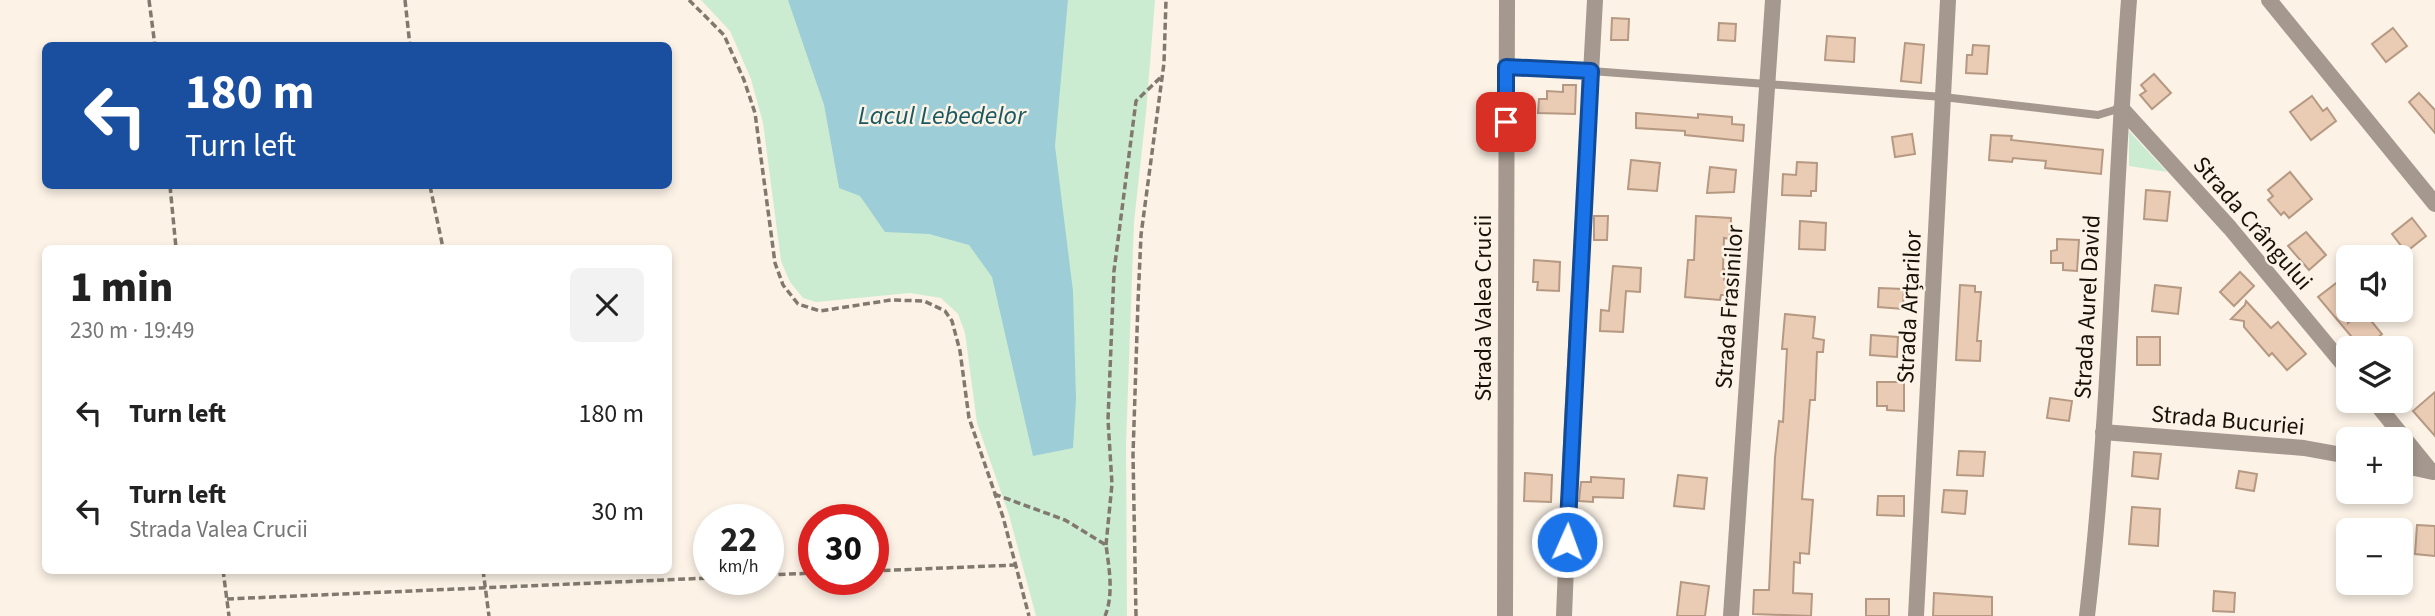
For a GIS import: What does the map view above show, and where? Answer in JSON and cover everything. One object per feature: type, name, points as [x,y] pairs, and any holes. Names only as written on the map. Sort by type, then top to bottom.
[{"type":"street","name":"Strada Valea Crucii","points":[[1505,616],[1507,0]]},
{"type":"street","points":[[1564,616],[1595,0]]},
{"type":"street","name":"Strada Frasinilor","points":[[1731,616],[1765,85],[1773,0]]},
{"type":"street","name":"Strada Arțarilor","points":[[1916,616],[1948,0]]},
{"type":"street","name":"Strada Aurel David","points":[[2087,616],[2098,521],[2129,0]]},
{"type":"street","points":[[2269,0],[2435,204]]},
{"type":"street","name":"Strada Crângului","points":[[2121,108],[2230,228],[2336,356]]},
{"type":"street","points":[[2384,413],[2432,472]]},
{"type":"street","name":"Strada Bucuriei","points":[[2103,432],[2304,448],[2336,454]]},
{"type":"street","points":[[2413,468],[2432,472]]},
{"type":"lane","points":[[1506,67],[1943,97],[2098,115],[2121,108]]},
{"type":"path","points":[[149,0],[154,42]]},
{"type":"path","points":[[405,0],[410,42]]},
{"type":"path","points":[[690,0],[724,35],[744,80],[755,113],[775,263],[783,285],[798,304],[820,311],[891,300],[924,301],[944,311],[952,321],[960,351],[969,418],[1029,616]]},
{"type":"path","points":[[1136,616],[1133,455],[1139,275],[1141,235],[1163,75],[1166,0]]},
{"type":"path","points":[[1105,616],[1110,606],[1110,570],[1106,545],[1112,484],[1108,420],[1114,271],[1136,101],[1163,75]]},
{"type":"path","points":[[170,189],[176,245]]},
{"type":"path","points":[[431,189],[442,245]]},
{"type":"path","points":[[994,494],[1065,520],[1106,545]]},
{"type":"path","points":[[889,570],[1015,565]]},
{"type":"path","points":[[224,574],[229,616]]},
{"type":"path","points":[[484,574],[489,616]]},
{"type":"path","points":[[227,599],[693,579]]},
{"type":"green space","points":[[701,0],[788,0],[791,4],[824,105],[839,188],[1064,41],[1068,0],[1155,0],[1134,222],[1126,444],[1127,616],[1036,616],[1009,515],[977,423],[965,333],[958,314],[941,298],[910,293],[816,302],[803,298],[790,282],[781,261],[763,123],[751,79],[730,31]]},
{"type":"green space","points":[[2129,131],[2167,172],[2129,166]]},
{"type":"water","name":"Lacul Lebedelor","points":[[788,0],[1068,0],[1055,146],[1073,291],[1076,399],[1073,448],[1033,456],[992,277],[969,245],[929,234],[885,232],[860,196],[839,188],[824,105]]},
{"type":"building","points":[[1612,18],[1629,19],[1628,40],[1611,40]]},
{"type":"building","points":[[1719,23],[1736,24],[1735,41],[1718,40]]},
{"type":"building","points":[[2393,28],[2407,46],[2386,62],[2372,44]]},
{"type":"building","points":[[1827,36],[1855,38],[1854,62],[1825,60]]},
{"type":"building","points":[[1905,43],[1924,45],[1921,83],[1901,81]]},
{"type":"building","points":[[1973,45],[1989,46],[1987,74],[1966,73],[1967,55],[1972,55]]},
{"type":"building","points":[[2154,74],[2171,93],[2152,109],[2140,95],[2146,91],[2141,85]]},
{"type":"building","points":[[1563,85],[1576,85],[1575,114],[1538,113],[1539,99],[1547,99],[1547,91],[1563,92]]},
{"type":"building","points":[[2419,93],[2435,110],[2435,133],[2409,102]]},
{"type":"building","points":[[2312,96],[2323,111],[2327,108],[2336,121],[2311,140],[2290,112]]},
{"type":"building","points":[[1636,113],[1698,118],[1698,114],[1732,117],[1732,124],[1744,125],[1743,141],[1685,135],[1685,131],[1636,128]]},
{"type":"building","points":[[1912,134],[1915,154],[1895,157],[1892,137]]},
{"type":"building","points":[[1991,135],[2012,136],[2011,140],[2103,150],[2101,174],[2045,168],[2046,161],[2013,158],[2012,162],[1989,160]]},
{"type":"building","points":[[1631,160],[1660,163],[1657,191],[1628,189]]},
{"type":"building","points":[[1797,162],[1817,163],[1816,191],[1811,191],[1811,196],[1782,195],[1783,174],[1796,175]]},
{"type":"building","points":[[1710,167],[1736,170],[1734,192],[1707,193]]},
{"type":"building","points":[[2290,172],[2312,199],[2289,218],[2284,212],[2281,215],[2268,200],[2273,196],[2268,190]]},
{"type":"building","points":[[2146,190],[2170,192],[2167,221],[2144,219]]},
{"type":"building","points":[[1594,216],[1608,216],[1607,240],[1594,240]]},
{"type":"building","points":[[1696,216],[1731,218],[1730,239],[1724,238],[1723,269],[1724,280],[1729,281],[1728,295],[1721,295],[1720,300],[1685,297],[1688,260],[1694,260]]},
{"type":"building","points":[[2412,218],[2426,236],[2413,246],[2401,245],[2392,234]]},
{"type":"building","points":[[1800,221],[1826,223],[1825,250],[1799,249]]},
{"type":"building","points":[[2306,232],[2326,255],[2309,270],[2288,246]]},
{"type":"building","points":[[2057,239],[2079,240],[2077,271],[2063,270],[2063,263],[2051,263],[2051,251],[2057,250]]},
{"type":"building","points":[[1534,260],[1560,262],[1559,291],[1537,290],[1538,282],[1533,282]]},
{"type":"building","points":[[1613,266],[1641,268],[1640,292],[1626,291],[1623,332],[1600,331],[1601,310],[1609,311]]},
{"type":"building","points":[[2240,272],[2254,286],[2234,306],[2220,292]]},
{"type":"building","points":[[2336,283],[2336,318],[2318,297]]},
{"type":"building","points":[[1960,285],[1975,286],[1975,292],[1981,292],[1977,341],[1981,341],[1980,361],[1956,360]]},
{"type":"building","points":[[2155,285],[2181,288],[2178,314],[2152,311]]},
{"type":"building","points":[[1879,288],[1904,289],[1903,309],[1878,307]]},
{"type":"building","points":[[2246,301],[2271,328],[2278,322],[2306,354],[2287,370],[2272,353],[2269,356],[2244,327],[2244,321],[2231,319]]},
{"type":"building","points":[[1785,314],[1815,317],[1813,338],[1824,340],[1823,352],[1817,352],[1815,400],[1810,400],[1802,499],[1813,500],[1809,554],[1800,553],[1800,563],[1794,562],[1793,593],[1812,594],[1811,616],[1753,614],[1754,590],[1769,590],[1775,457],[1779,421],[1783,422],[1787,349],[1782,349]]},
{"type":"building","points":[[2339,322],[2372,322],[2382,334],[2380,336],[2351,336]]},
{"type":"building","points":[[1871,335],[1898,337],[1897,357],[1870,355]]},
{"type":"building","points":[[2137,337],[2160,337],[2160,365],[2137,365]]},
{"type":"building","points":[[1877,382],[1904,382],[1904,411],[1887,410],[1887,406],[1877,406]]},
{"type":"building","points":[[2435,392],[2435,436],[2413,411]]},
{"type":"building","points":[[2050,398],[2072,401],[2069,421],[2047,418]]},
{"type":"building","points":[[1959,451],[1985,452],[1983,476],[1957,475]]},
{"type":"building","points":[[2134,452],[2161,454],[2158,479],[2132,476]]},
{"type":"building","points":[[2239,471],[2257,474],[2254,491],[2236,488]]},
{"type":"building","points":[[1525,473],[1552,475],[1551,502],[1524,501]]},
{"type":"building","points":[[1678,475],[1707,478],[1704,509],[1674,506]]},
{"type":"building","points":[[1591,477],[1624,479],[1623,498],[1593,497],[1593,502],[1579,501],[1581,482],[1591,482]]},
{"type":"building","points":[[1944,490],[1967,491],[1965,514],[1942,512]]},
{"type":"building","points":[[1878,496],[1904,496],[1904,516],[1877,515]]},
{"type":"building","points":[[2132,507],[2160,509],[2158,546],[2129,544]]},
{"type":"building","points":[[2417,525],[2435,526],[2435,556],[2415,554]]},
{"type":"building","points":[[1681,582],[1709,586],[1705,616],[1677,616]]},
{"type":"building","points":[[2214,591],[2235,593],[2234,612],[2213,611]]},
{"type":"building","points":[[1934,593],[1992,597],[1992,616],[1933,616]]},
{"type":"building","points":[[1866,599],[1889,599],[1889,616],[1866,616]]},
{"type":"route","points":[[1506,122],[1506,67],[1591,71],[1567,542]]}]
